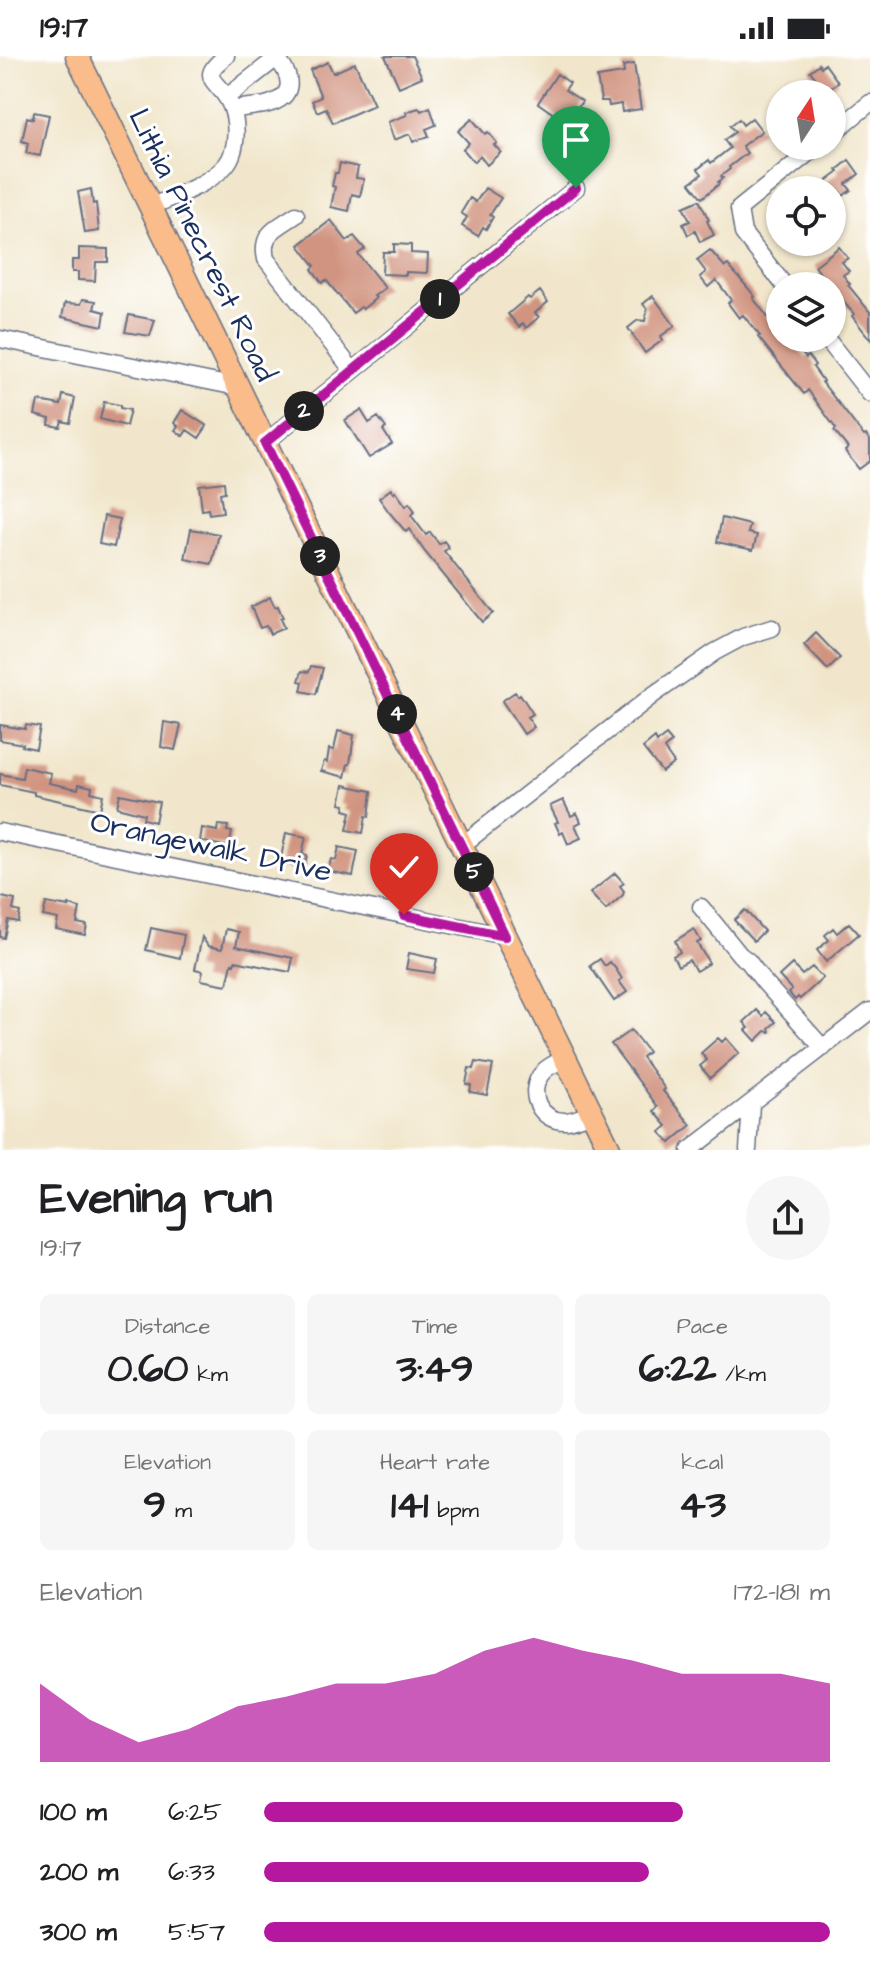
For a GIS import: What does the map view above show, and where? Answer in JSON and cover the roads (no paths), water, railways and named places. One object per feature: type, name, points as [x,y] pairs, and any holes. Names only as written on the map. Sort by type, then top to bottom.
[{"type":"main road","name":"Lithia Pinecrest Road","points":[[77,56],[610,1150]]},
{"type":"street","points":[[150,207],[197,185],[224,168],[231,158],[235,146],[230,103],[211,79],[212,70],[226,56]]},
{"type":"street","points":[[277,57],[289,78],[287,90],[277,101],[245,106],[230,103],[277,57]]},
{"type":"street","points":[[846,123],[870,103]]},
{"type":"street","points":[[774,272],[743,233],[739,209],[800,160]]},
{"type":"street","points":[[265,443],[576,188]]},
{"type":"street","points":[[296,215],[264,241],[266,259],[353,371]]},
{"type":"street","points":[[0,339],[237,387]]},
{"type":"street","points":[[837,352],[870,394]]},
{"type":"street","points":[[461,846],[653,695],[715,652],[743,637],[772,628]]},
{"type":"street","name":"Orangewalk Drive","points":[[0,832],[505,936]]},
{"type":"street","points":[[701,907],[823,1048]]},
{"type":"street","points":[[690,1150],[870,1011]]},
{"type":"street","points":[[565,1059],[543,1071],[534,1090],[536,1102],[544,1112],[558,1120],[568,1121],[592,1113]]},
{"type":"street","points":[[748,1150],[751,1104]]}]
